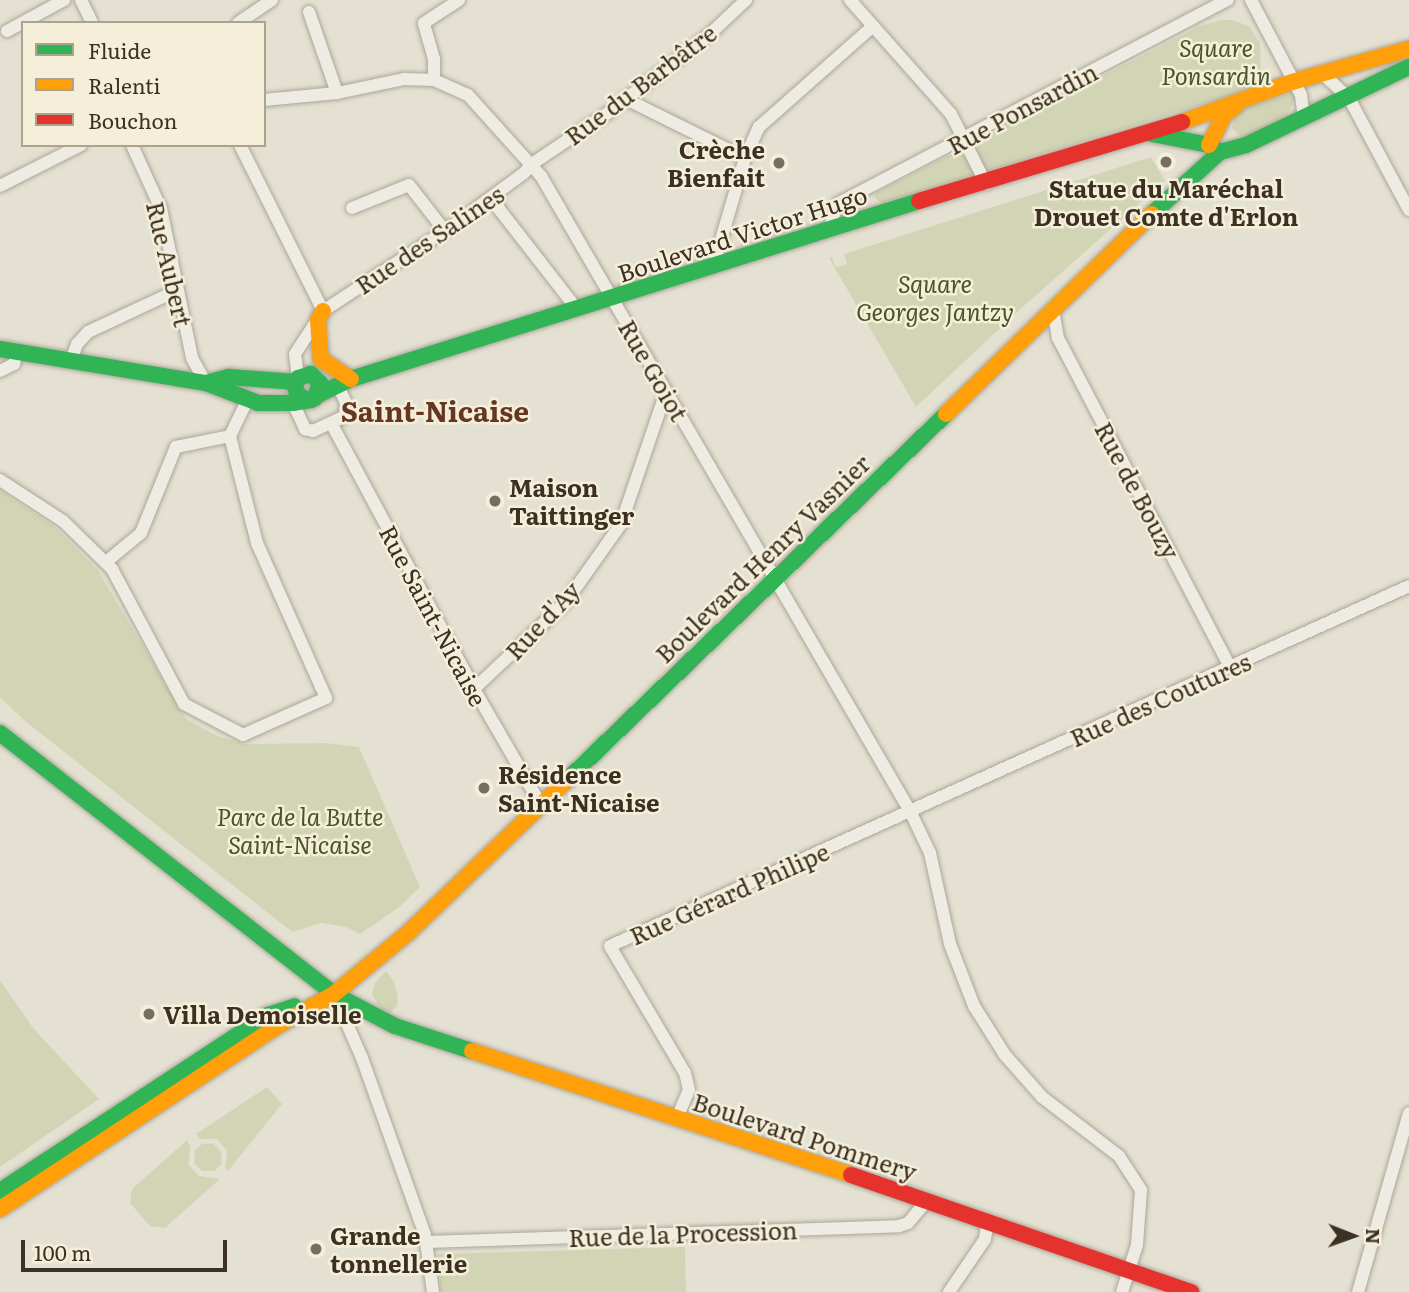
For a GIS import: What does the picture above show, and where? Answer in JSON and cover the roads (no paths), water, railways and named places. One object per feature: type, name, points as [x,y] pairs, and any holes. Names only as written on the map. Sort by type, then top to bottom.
[{"type":"main road","name":"Boulevard Victor Hugo","points":[[344,381],[713,267],[830,227],[986,184],[1148,134],[1292,82],[1409,49]]},
{"type":"main road","name":"Boulevard Henry Vasnier","points":[[1214,149],[1246,145],[1409,67]]},
{"type":"main road","name":"Boulevard Henry Vasnier","points":[[0,1209],[273,1029],[334,994],[390,950],[1176,191],[1214,149],[1224,115],[1242,101]]},
{"type":"main road","name":"Boulevard Victor Hugo","points":[[1148,134],[1214,149]]},
{"type":"main road","points":[[323,311],[318,320],[321,359],[344,381]]},
{"type":"main road","points":[[0,349],[206,383],[247,399],[306,400],[344,381]]},
{"type":"main road","points":[[206,383],[237,377],[344,381]]},
{"type":"main road","points":[[303,379],[297,394],[306,400]]},
{"type":"main road","points":[[303,379],[320,383],[306,400]]},
{"type":"main road","name":"Boulevard Pommery","points":[[0,733],[334,994],[402,1028],[927,1200],[1191,1292]]},
{"type":"main road","name":"Boulevard Henry Vasnier","points":[[0,1191],[268,1015],[334,994]]},
{"type":"street","points":[[25,21],[64,0]]},
{"type":"street","points":[[81,0],[91,21]]},
{"type":"street","points":[[241,21],[272,0]]},
{"type":"street","points":[[266,100],[337,93],[404,79],[434,80],[434,59],[424,23],[459,0]]},
{"type":"street","name":"Rue du Barbâtre","points":[[532,164],[626,99],[710,34],[746,0]]},
{"type":"street","points":[[850,0],[951,114],[986,184]]},
{"type":"street","name":"Rue Ponsardin","points":[[830,227],[837,204],[1228,0]]},
{"type":"street","points":[[1251,0],[1292,82],[1301,94],[1304,119]]},
{"type":"street","points":[[309,12],[337,93]]},
{"type":"street","points":[[7,31],[21,23]]},
{"type":"street","points":[[713,267],[745,158],[759,127],[873,26]]},
{"type":"street","points":[[1323,74],[1349,98],[1409,210]]},
{"type":"street","name":"Rue Goiot","points":[[434,80],[468,96],[507,141],[532,164],[911,811],[930,853],[950,944],[980,1016],[1005,1055],[1042,1097],[1119,1156],[1141,1190],[1137,1245],[1122,1292]]},
{"type":"street","points":[[626,99],[745,158]]},
{"type":"street","points":[[0,186],[77,147]]},
{"type":"street","name":"Rue Aubert","points":[[133,147],[161,209],[192,358],[206,383]]},
{"type":"street","points":[[241,147],[323,311],[295,354],[303,379]]},
{"type":"street","name":"Rue des Salines","points":[[323,311],[445,231],[524,173],[532,164]]},
{"type":"street","points":[[352,208],[409,185],[445,231]]},
{"type":"street","points":[[495,195],[499,209],[576,308]]},
{"type":"street","points":[[71,360],[77,344],[88,332],[178,290]]},
{"type":"street","name":"Rue de Bouzy","points":[[1053,310],[1058,338],[1230,667]]},
{"type":"street","points":[[0,371],[14,364],[17,352]]},
{"type":"street","points":[[306,400],[305,429],[313,431],[345,416],[344,381]]},
{"type":"street","name":"Rue d'Ay","points":[[474,689],[565,603],[621,524],[666,392]]},
{"type":"street","points":[[0,480],[63,521],[106,562],[184,705],[243,736],[326,698],[257,543],[230,436],[247,399]]},
{"type":"street","name":"Rue Saint-Nicaise","points":[[331,423],[474,689],[541,805]]},
{"type":"street","points":[[106,562],[141,533],[176,447],[230,436]]},
{"type":"street","name":"Rue des Coutures","points":[[911,811],[1409,586]]},
{"type":"street","name":"Rue Gérard Philipe","points":[[677,1118],[689,1090],[685,1073],[610,946],[911,811]]},
{"type":"street","points":[[334,994],[362,1058],[427,1242],[433,1292]]},
{"type":"street","points":[[1357,1292],[1409,1113]]},
{"type":"street","name":"Rue de la Procession","points":[[427,1242],[899,1226],[908,1223],[927,1200]]},
{"type":"street","points":[[949,1292],[985,1239],[988,1221]]},
{"type":"place","name":"Statue du Maréchal Drouet Comte d'Erlon","points":[[1166,162]]},
{"type":"place","name":"Crèche Bienfait","points":[[779,163]]},
{"type":"place","name":"Maison Taittinger","points":[[495,501]]},
{"type":"place","name":"Résidence Saint-Nicaise","points":[[484,788]]},
{"type":"place","name":"Villa Demoiselle","points":[[149,1014]]},
{"type":"place","name":"Grande tonnellerie","points":[[316,1249]]},
{"type":"district","name":"Saint-Nicaise","points":[[435,410]]},
{"type":"park label","name":"Square Ponsardin","points":[[1216,61]]},
{"type":"park label","name":"Square Georges Jantzy","points":[[935,297]]},
{"type":"park label","name":"Parc de la Butte Saint-Nicaise","points":[[300,830]]}]
